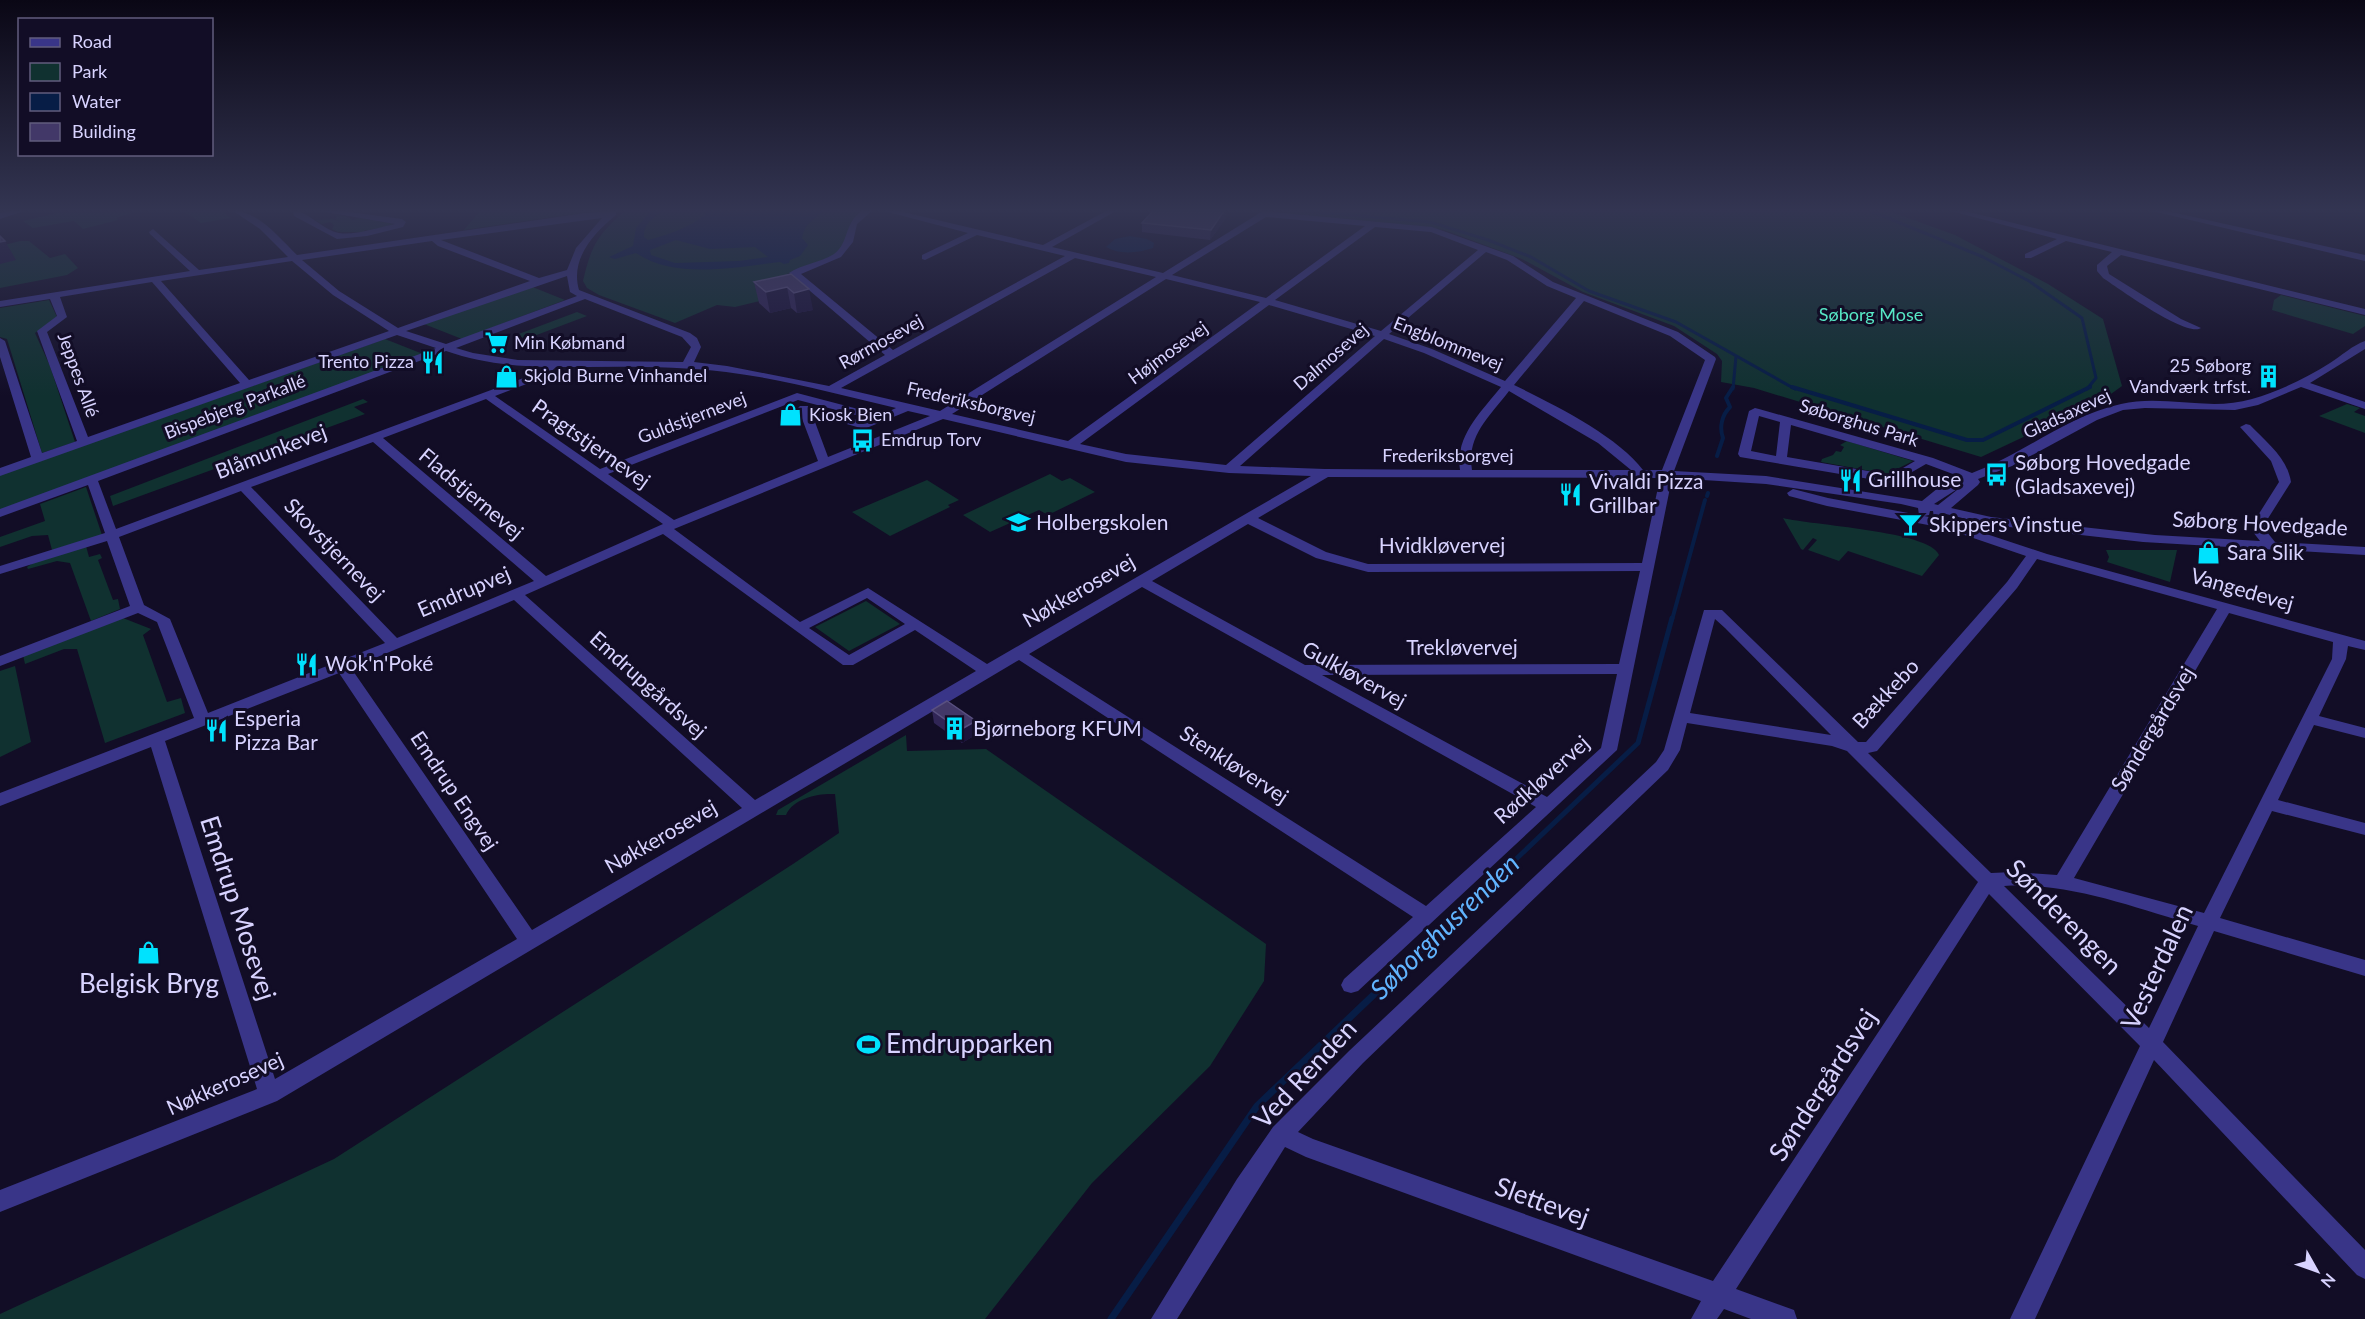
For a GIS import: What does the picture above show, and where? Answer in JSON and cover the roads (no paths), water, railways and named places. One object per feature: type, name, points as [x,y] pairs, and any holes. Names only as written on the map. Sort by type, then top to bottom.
[{"type":"street","points":[[6,288],[5,303],[193,273]]},
{"type":"street","name":"Frederiksborgvej","points":[[311,273],[336,293],[398,332],[485,359],[553,364],[687,365],[727,369],[800,382],[1126,458],[1229,470],[1325,473],[1667,474],[1788,483],[1861,493],[1966,520],[1991,521]]},
{"type":"street","points":[[517,273],[539,281]]},
{"type":"street","name":"Bispebjerg Parkallé","points":[[0,472],[568,273]]},
{"type":"street","points":[[573,273],[572,286],[575,292],[583,297],[686,335],[693,340],[696,347],[687,365]]},
{"type":"street","points":[[795,273],[892,355]]},
{"type":"street","name":"Rørmosevej","points":[[831,389],[1041,273]]},
{"type":"street","name":"Engblommevej","points":[[1149,273],[1269,300],[1444,357],[1507,386],[1563,416],[1620,452],[1631,461],[1640,474]]},
{"type":"street","name":"Emdrupvej","points":[[0,800],[342,666],[824,462],[942,415],[1170,273]]},
{"type":"street","name":"Højmosevej","points":[[1070,445],[1307,273]]},
{"type":"street","name":"Dalmosevej","points":[[1229,470],[1456,273]]},
{"type":"street","points":[[1467,474],[1464,456],[1467,441],[1507,386],[1581,298],[1550,284],[1534,273]]},
{"type":"street","points":[[2103,273],[2177,321],[2196,328]]},
{"type":"street","points":[[2207,273],[2365,312]]},
{"type":"street","points":[[154,279],[247,385]]},
{"type":"street","name":"Jeppes Allé","points":[[54,295],[62,317],[42,331],[84,443]]},
{"type":"street","name":"Bispebjerg Parkallé","points":[[0,513],[583,297]]},
{"type":"street","name":"Rødkløvervej","points":[[1351,985],[1425,915],[1609,750],[1624,669],[1667,474],[1711,359],[1674,334],[1581,298]]},
{"type":"street","points":[[0,341],[38,459]]},
{"type":"street","name":"Gladsaxevej","points":[[1924,509],[1930,498],[1970,476],[1988,471],[2094,417],[2119,408],[2158,405],[2204,408],[2236,407],[2254,403],[2334,366],[2365,344]]},
{"type":"street","name":"Blåmunkevej","points":[[0,570],[110,536],[541,375],[553,364]]},
{"type":"street","points":[[800,382],[797,396],[804,408],[824,462]]},
{"type":"street","points":[[2299,383],[2365,406]]},
{"type":"street","name":"Pragtstjernevej","points":[[486,395],[600,473],[799,628],[848,662],[916,624]]},
{"type":"street","points":[[797,396],[882,419]]},
{"type":"street","name":"Guldstjernevej","points":[[600,473],[797,396]]},
{"type":"street","points":[[804,408],[864,426],[906,407]]},
{"type":"street","name":"Søborghus Park","points":[[1923,461],[1893,478],[1744,454],[1755,411],[1923,461],[1970,476]]},
{"type":"street","name":"Søborghus Park","points":[[1781,460],[1786,420]]},
{"type":"street","points":[[2246,427],[2280,464],[2285,476],[2285,482],[2262,520],[2260,532],[2272,547]]},
{"type":"street","name":"Fladstjernevej","points":[[373,436],[544,582]]},
{"type":"street","name":"Gladsaxevej","points":[[1939,513],[1988,471]]},
{"type":"street","name":"Nøkkerosevej","points":[[0,1201],[269,1094],[1325,473]]},
{"type":"street","name":"Frederiksborgvej","points":[[1714,478],[1793,493],[1924,509]]},
{"type":"street","points":[[92,480],[110,536],[138,608]]},
{"type":"street","name":"Skovstjernevej","points":[[242,485],[395,644]]},
{"type":"street","name":"Frederiksborgvej","points":[[1793,493],[1827,502],[1923,519],[1981,536]]},
{"type":"street","name":"Hvidkløvervej","points":[[1247,518],[1321,555],[1368,568],[1647,567]]},
{"type":"street","points":[[1966,520],[2009,539]]},
{"type":"street","name":"Søborg Hovedgade","points":[[1991,521],[2152,538],[2272,547],[2365,550]]},
{"type":"street","name":"Vangedevej","points":[[1981,536],[2009,539],[2107,573]]},
{"type":"street","name":"Søborg Hovedgade","points":[[2009,539],[2152,538]]},
{"type":"street","name":"Vangedevej","points":[[2009,539],[2034,554],[2365,646]]},
{"type":"street","points":[[2034,554],[2059,555]]},
{"type":"street","name":"Bækkebo","points":[[1682,717],[1834,741],[1855,748],[1871,747],[2012,585],[2034,554]]},
{"type":"street","name":"Gulkløvervej","points":[[1141,581],[1547,805]]},
{"type":"street","points":[[799,628],[868,592],[987,671]]},
{"type":"street","name":"Emdrupgårdsvej","points":[[514,593],[754,809]]},
{"type":"street","name":"Søndergårdsvej","points":[[2062,882],[2225,607]]},
{"type":"street","points":[[0,661],[138,608],[164,619],[203,720]]},
{"type":"street","name":"Ved Renden","points":[[1163,1319],[1245,1187],[1281,1134],[1356,1057],[1662,766],[1672,750],[1709,613],[1717,614]]},
{"type":"street","name":"Sønderengen","points":[[1717,614],[1989,880],[2153,1045],[2365,1267]]},
{"type":"street","name":"Vesterdalen","points":[[2022,1319],[2209,922],[2339,659],[2341,640]]},
{"type":"street","name":"Stenkløvervej","points":[[1018,653],[1425,915]]},
{"type":"street","name":"Emdrup Engvej","points":[[342,666],[529,941]]},
{"type":"street","name":"Trekløvervej","points":[[1299,669],[1624,669]]},
{"type":"street","points":[[2309,719],[2365,733]]},
{"type":"street","name":"Emdrup Mosevej","points":[[156,738],[269,1094]]},
{"type":"street","points":[[2268,804],[2365,830]]},
{"type":"street","points":[[1989,880],[2013,877],[2062,882],[2365,968]]},
{"type":"street","name":"Søndergårdsvej","points":[[1702,1319],[1989,880]]},
{"type":"street","name":"Slettevej","points":[[1281,1134],[1306,1147],[1785,1319]]},
{"type":"waterway","points":[[1558,273],[1589,291],[1676,322],[1795,389]]},
{"type":"waterway","points":[[2013,273],[2029,281],[2082,318],[2096,378],[2088,388]]},
{"type":"waterway","name":"Søborghusrenden","points":[[1733,389],[1736,356]]},
{"type":"waterway","name":"Søborghusrenden","points":[[1717,456],[1723,438],[1722,421],[1730,407],[1726,398],[1733,387]]},
{"type":"waterway","points":[[1792,387],[1967,440],[1983,440],[2088,388]]},
{"type":"waterway","name":"Søborghusrenden","points":[[1672,620],[1705,500]]},
{"type":"waterway","name":"Søborghusrenden","points":[[1449,923],[1638,743],[1672,618]]},
{"type":"waterway","name":"Søborghusrenden","points":[[1111,1319],[1257,1106],[1451,921]]},
{"type":"place","name":"Min Købmand","points":[[496,343]]},
{"type":"place","name":"Trento Pizza","points":[[432,362]]},
{"type":"place","name":"Skjold Burne Vinhandel","points":[[506,376]]},
{"type":"place","name":"25 Søborg Vandværk trfst.","points":[[2269,376]]},
{"type":"place","name":"Kiosk Bien","points":[[791,415]]},
{"type":"place","name":"Emdrup Torv","points":[[863,440]]},
{"type":"place","name":"Søborg Hovedgade (Gladsaxevej)","points":[[1997,475]]},
{"type":"place","name":"Grillhouse","points":[[1850,480]]},
{"type":"place","name":"Vivaldi Pizza Grillbar","points":[[1571,494]]},
{"type":"place","name":"Holbergskolen","points":[[1018,523]]},
{"type":"place","name":"Skippers Vinstue","points":[[1911,525]]},
{"type":"place","name":"Sara Slik","points":[[2209,553]]},
{"type":"place","name":"Wok'n'Poké","points":[[307,664]]},
{"type":"place","name":"Bjørneborg KFUM","points":[[955,729]]},
{"type":"place","name":"Esperia Pizza Bar","points":[[216,731]]},
{"type":"place","name":"Belgisk Bryg","points":[[149,953]]},
{"type":"place","name":"Emdrupparken","points":[[868,1044]]},
{"type":"park label","name":"Søborg Mose","points":[[1871,315]]}]
